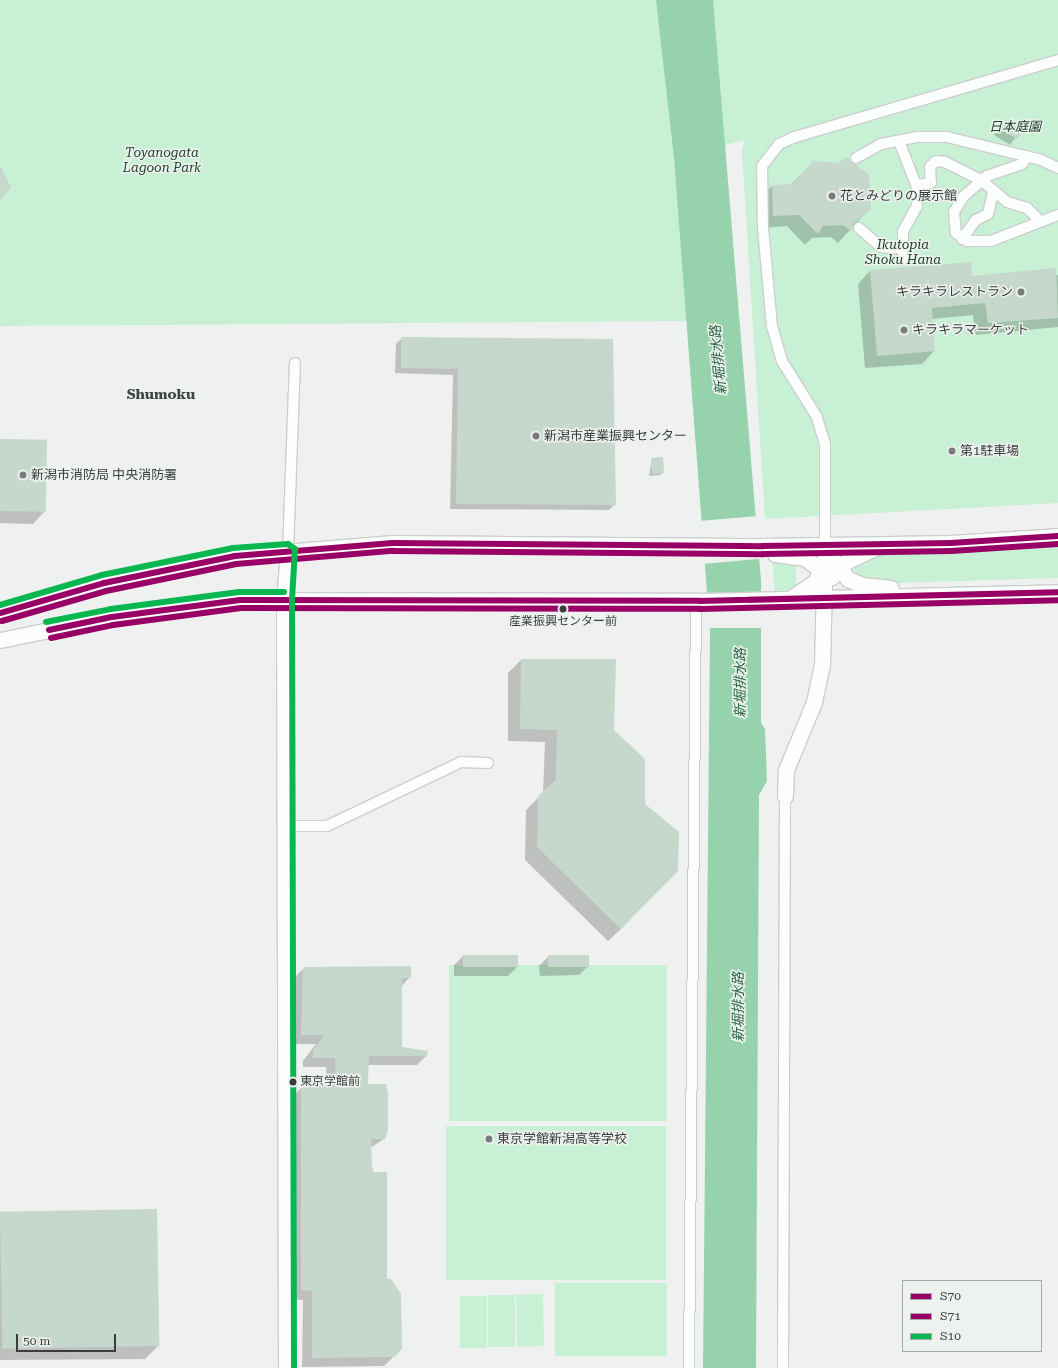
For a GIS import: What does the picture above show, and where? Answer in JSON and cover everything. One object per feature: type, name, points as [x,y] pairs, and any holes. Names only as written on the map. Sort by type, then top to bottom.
[{"type":"main road","points":[[763,550],[825,544],[889,544],[1058,536]]},
{"type":"main road","points":[[0,613],[104,583],[234,556],[392,543],[702,546],[763,550],[805,558],[825,580]]},
{"type":"main road","points":[[825,544],[827,556],[837,569],[862,585],[924,589],[951,595]]},
{"type":"main road","points":[[785,796],[788,764],[817,689],[825,580],[825,544]]},
{"type":"main road","points":[[0,640],[112,617],[240,600],[788,600],[825,580],[837,569],[860,553],[889,544]]},
{"type":"main road","points":[[286,1368],[284,600],[288,552]]},
{"type":"main road","points":[[788,600],[809,587],[825,580],[951,595],[1058,592]]},
{"type":"street","points":[[825,544],[825,444],[817,417],[782,361],[772,327],[761,198],[762,166],[779,144],[795,137],[1058,60]]},
{"type":"street","points":[[856,158],[881,144],[947,137],[1053,162],[1058,168]]},
{"type":"street","points":[[899,141],[918,185],[917,206],[903,230],[903,260]]},
{"type":"street","points":[[962,239],[953,219],[956,206],[981,180],[1001,169],[1022,164],[1028,156]]},
{"type":"street","points":[[918,185],[931,183],[929,170],[939,161],[981,180],[993,192],[1007,202],[1027,208],[1039,220]]},
{"type":"street","points":[[962,239],[976,220],[988,214],[993,192]]},
{"type":"street","points":[[962,239],[991,241],[1039,220],[1058,215]]},
{"type":"street","points":[[859,228],[881,247],[902,249]]},
{"type":"street","points":[[288,552],[295,363]]},
{"type":"street","points":[[688,1368],[698,601]]},
{"type":"street","points":[[284,826],[327,826],[461,762],[488,763]]},
{"type":"street","points":[[783,1368],[785,796]]},
{"type":"green space","name":"Toyanogata Lagoon Park","points":[[0,0],[1058,0],[1058,503],[765,519],[742,151],[745,140],[674,158],[687,321],[0,326]]},
{"type":"green space","points":[[1058,543],[1058,578],[894,583],[854,576],[854,562],[887,551]]},
{"type":"green space","points":[[772,560],[796,562],[796,588],[775,592]]},
{"type":"green space","points":[[449,965],[667,965],[667,1121],[449,1121]]},
{"type":"green space","points":[[446,1126],[666,1126],[666,1280],[446,1280]]},
{"type":"green space","points":[[555,1283],[667,1283],[667,1356],[555,1356]]},
{"type":"green space","points":[[516,1294],[543,1294],[544,1346],[517,1346]]},
{"type":"green space","points":[[488,1295],[515,1295],[515,1347],[488,1347]]},
{"type":"green space","points":[[460,1296],[487,1296],[487,1348],[460,1348]]},
{"type":"water","name":"新堀排水路","points":[[656,0],[713,0],[761,581],[761,723],[765,729],[767,781],[759,795],[756,1368],[703,1368],[710,632],[674,158]]},
{"type":"pier","points":[[757,516],[761,559],[703,564],[699,521]]},
{"type":"pier","points":[[705,593],[763,593],[763,628],[705,628]]},
{"type":"building","points":[[1004,120],[1022,130],[1018,139],[999,129]]},
{"type":"building","name":"花とみどりの展示館","points":[[846,157],[869,175],[871,209],[854,223],[851,231],[843,225],[823,226],[818,234],[799,215],[773,216],[772,185],[793,184],[813,161],[838,163]]},
{"type":"building","points":[[0,166],[11,187],[0,200]]},
{"type":"building","name":"キラキラマーケット","points":[[971,262],[972,276],[1056,268],[1058,318],[988,323],[985,303],[932,308],[935,351],[877,356],[870,270]]},
{"type":"building","name":"新潟市産業振興センター","points":[[401,337],[613,339],[616,505],[456,504],[458,369],[401,368]]},
{"type":"building","name":"新潟市消防局 中央消防署","points":[[0,439],[47,440],[46,512],[0,511]]},
{"type":"building","points":[[663,457],[664,473],[652,474],[651,458]]},
{"type":"building","points":[[521,659],[616,659],[614,730],[645,759],[645,804],[679,832],[678,871],[621,929],[537,847],[538,796],[556,780],[557,730],[520,729]]},
{"type":"building","points":[[463,955],[518,955],[518,967],[463,967]]},
{"type":"building","points":[[548,955],[589,955],[589,967],[548,967]]},
{"type":"building","points":[[411,966],[411,978],[402,978],[402,1047],[428,1051],[427,1056],[369,1056],[368,1084],[386,1084],[388,1093],[388,1130],[385,1139],[371,1139],[372,1172],[387,1172],[387,1279],[391,1279],[401,1294],[402,1349],[395,1357],[312,1358],[312,1291],[301,1290],[301,1088],[336,1084],[335,1058],[313,1058],[313,1050],[324,1035],[301,1035],[303,967]]},
{"type":"building","points":[[157,1209],[159,1346],[2,1349],[0,1212]]},
{"type":"transit line","name":"S70","points":[[0,613],[104,583],[235,556],[392,543],[763,546],[951,543],[1058,536]]},
{"type":"transit line","name":"S10","points":[[0,605],[102,575],[233,548],[288,544],[295,549],[292,600],[294,1368]]},
{"type":"transit line","name":"S71","points":[[2,621],[106,591],[236,564],[392,551],[763,554],[951,551],[1058,544]]},
{"type":"transit line","name":"S10","points":[[46,622],[111,609],[239,592],[284,592]]},
{"type":"transit line","name":"S70","points":[[49,630],[112,617],[240,600],[700,601],[1058,592]]},
{"type":"transit line","name":"S71","points":[[51,638],[113,625],[241,608],[700,609],[1058,600]]},
{"type":"place","name":"花とみどりの展示館","points":[[832,196]]},
{"type":"place","name":"キラキラレストラン","points":[[1021,292]]},
{"type":"place","name":"キラキラマーケット","points":[[904,330]]},
{"type":"place","name":"新潟市産業振興センター","points":[[536,436]]},
{"type":"place","name":"第1駐車場","points":[[952,451]]},
{"type":"place","name":"新潟市消防局 中央消防署","points":[[23,475]]},
{"type":"place","name":"産業振興センター前","points":[[563,609]]},
{"type":"place","name":"東京学館前","points":[[293,1082]]},
{"type":"place","name":"東京学館新潟高等学校","points":[[489,1139]]},
{"type":"district","name":"Shumoku","points":[[161,394]]},
{"type":"park label","name":"日本庭園","points":[[1015,127]]},
{"type":"park label","name":"Ikutopia Shoku Hana","points":[[903,254]]}]
